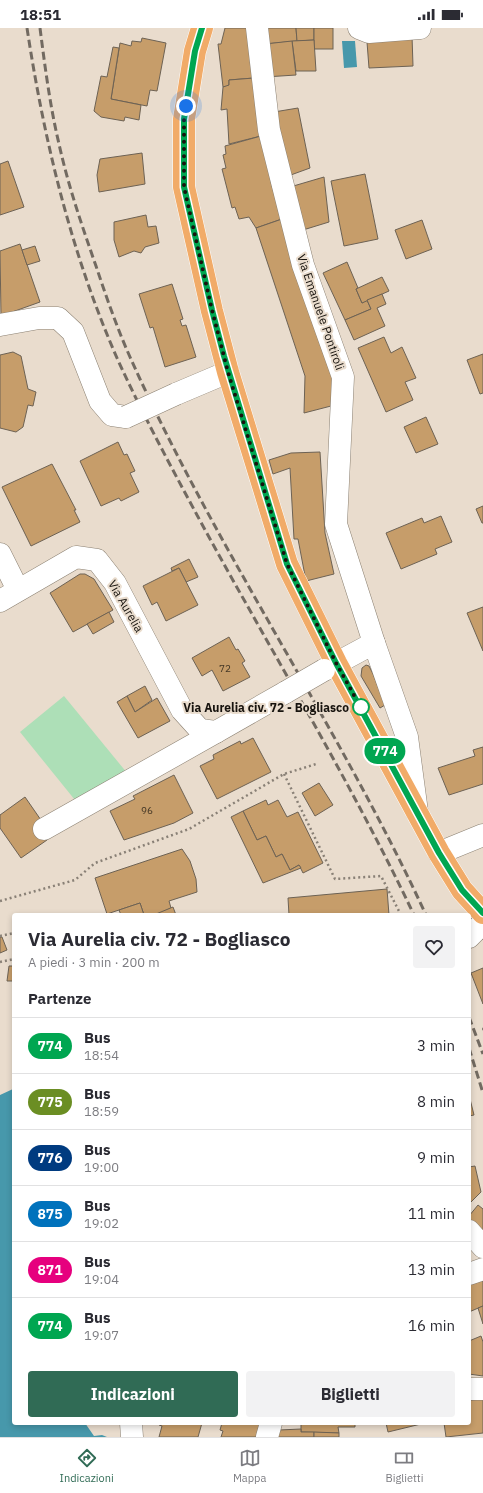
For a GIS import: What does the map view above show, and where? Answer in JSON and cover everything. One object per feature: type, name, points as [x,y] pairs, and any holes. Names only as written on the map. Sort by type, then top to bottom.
[{"type":"main road","points":[[202,28],[195,51],[184,119],[184,187],[212,310],[228,372],[287,564],[330,667],[462,890],[483,913]]},
{"type":"street","name":"Via Emanuele Pontiroli","points":[[257,28],[269,130],[303,265],[343,377],[336,524],[374,643],[407,736],[417,813]]},
{"type":"street","points":[[359,28],[369,32],[420,28]]},
{"type":"street","points":[[0,325],[39,318],[58,318],[73,332],[100,400],[112,415],[126,417],[228,372]]},
{"type":"street","points":[[0,554],[9,595]]},
{"type":"street","name":"Via Aurelia","points":[[9,595],[76,557],[97,560],[115,583],[182,710],[200,730],[216,732]]},
{"type":"street","points":[[44,829],[374,643]]},
{"type":"street","points":[[439,853],[483,835]]},
{"type":"street","points":[[471,935],[483,923]]},
{"type":"street","points":[[471,1233],[483,1247]]},
{"type":"street","points":[[471,1273],[483,1269]]},
{"type":"street","points":[[471,1389],[483,1389]]},
{"type":"street","points":[[131,1425],[132,1437]]},
{"type":"street","points":[[267,1437],[270,1425]]},
{"type":"path","points":[[0,901],[75,880],[95,863],[188,829],[284,774],[316,764]]},
{"type":"path","points":[[284,774],[335,879],[381,876],[400,913]]},
{"type":"path","points":[[0,936],[12,933]]},
{"type":"path","points":[[0,962],[12,959]]},
{"type":"green space","points":[[64,696],[132,779],[79,805],[20,732]]},
{"type":"water","points":[[342,41],[355,41],[357,67],[344,68]]},
{"type":"water","points":[[12,1089],[12,1425],[86,1425],[94,1436],[102,1435],[107,1437],[0,1437],[0,1095]]},
{"type":"building","points":[[225,28],[247,28],[254,78],[229,80],[229,85],[223,87],[218,44],[221,44]]},
{"type":"building","points":[[263,28],[296,28],[297,41],[265,44]]},
{"type":"building","points":[[296,28],[314,28],[314,40],[297,41]]},
{"type":"building","points":[[314,28],[333,28],[333,49],[314,49]]},
{"type":"building","points":[[412,36],[413,66],[369,68],[367,42]]},
{"type":"building","points":[[142,38],[166,43],[157,91],[150,90],[147,106],[111,99],[120,43],[131,46],[132,41],[141,42]]},
{"type":"building","points":[[314,40],[316,71],[296,71],[292,41]]},
{"type":"building","points":[[292,41],[296,75],[265,77],[265,44]]},
{"type":"building","points":[[113,47],[119,48],[111,99],[141,105],[139,120],[125,117],[124,121],[101,117],[94,111],[101,76],[107,77]]},
{"type":"building","points":[[254,78],[261,136],[229,144],[227,109],[221,110],[223,87],[229,85],[229,80]]},
{"type":"building","points":[[298,108],[310,168],[288,176],[274,112]]},
{"type":"building","points":[[261,136],[272,186],[282,219],[256,228],[249,217],[239,219],[235,207],[232,208],[222,169],[226,168],[223,155],[226,154],[225,146]]},
{"type":"building","points":[[142,153],[145,184],[99,192],[97,175],[100,159]]},
{"type":"building","points":[[8,161],[24,207],[0,215],[0,164]]},
{"type":"building","points":[[365,174],[378,239],[344,246],[331,181]]},
{"type":"building","points":[[324,177],[329,222],[303,230],[290,187]]},
{"type":"building","points":[[146,215],[148,227],[156,226],[159,243],[145,247],[141,253],[134,251],[119,257],[114,240],[114,222]]},
{"type":"building","points":[[282,219],[333,374],[331,406],[304,413],[305,376],[256,228]]},
{"type":"building","points":[[422,220],[432,249],[406,259],[395,230]]},
{"type":"building","points":[[20,244],[40,302],[1,316],[0,251]]},
{"type":"building","points":[[35,246],[40,261],[27,265],[22,250]]},
{"type":"building","points":[[347,262],[358,288],[356,289],[362,303],[367,300],[371,309],[345,320],[323,273]]},
{"type":"building","points":[[382,277],[389,291],[362,303],[356,289]]},
{"type":"building","points":[[172,284],[183,319],[180,320],[182,326],[186,325],[196,357],[165,367],[153,327],[150,328],[139,294]]},
{"type":"building","points":[[382,294],[386,304],[377,308],[385,326],[354,340],[345,320],[371,309],[367,300]]},
{"type":"building","points":[[384,337],[391,353],[402,347],[416,378],[405,382],[413,400],[386,412],[358,348]]},
{"type":"building","points":[[13,352],[21,356],[28,389],[36,392],[33,406],[28,405],[23,427],[16,432],[0,428],[0,355]]},
{"type":"building","points":[[483,354],[483,393],[480,394],[467,360]]},
{"type":"building","points":[[426,417],[438,444],[416,453],[404,427]]},
{"type":"building","points":[[118,442],[124,455],[127,454],[135,471],[130,473],[139,492],[121,501],[119,498],[101,506],[80,461]]},
{"type":"building","points":[[320,452],[325,533],[334,574],[306,581],[298,539],[294,539],[290,468],[273,474],[269,460],[291,453]]},
{"type":"building","points":[[52,464],[76,510],[74,510],[80,522],[31,546],[2,487]]},
{"type":"building","points":[[483,506],[483,523],[482,523],[476,509]]},
{"type":"building","points":[[441,516],[452,542],[435,549],[437,554],[401,569],[386,533],[422,518],[424,523]]},
{"type":"building","points":[[189,559],[198,577],[186,582],[179,568],[172,571],[171,568]]},
{"type":"building","points":[[179,568],[198,605],[166,621],[157,602],[152,605],[143,586]]},
{"type":"building","points":[[80,574],[85,574],[94,579],[113,610],[73,632],[50,593]]},
{"type":"building","points":[[483,607],[483,651],[467,613]]},
{"type":"building","points":[[109,612],[114,622],[93,634],[87,624]]},
{"type":"building","points":[[229,637],[236,650],[238,649],[245,661],[242,663],[250,677],[223,691],[212,670],[202,676],[192,658]]},
{"type":"building","points":[[366,665],[369,666],[373,674],[385,705],[380,708],[361,676],[362,668]]},
{"type":"building","points":[[145,686],[152,700],[135,712],[127,696]]},
{"type":"building","points":[[127,696],[135,712],[157,698],[170,721],[138,738],[117,702]]},
{"type":"building","points":[[253,738],[271,772],[217,799],[200,766],[214,759],[213,755],[240,741],[241,744]]},
{"type":"building","points":[[483,747],[483,784],[449,795],[438,768],[475,756],[473,750]]},
{"type":"building","points":[[174,775],[193,813],[174,823],[124,840],[110,811],[135,799],[133,796]]},
{"type":"building","points":[[319,783],[333,805],[315,816],[302,793]]},
{"type":"building","points":[[25,797],[43,823],[37,827],[47,840],[21,858],[0,828],[0,815]]},
{"type":"building","points":[[266,800],[268,805],[278,800],[287,817],[298,812],[323,863],[303,873],[299,865],[290,870],[282,854],[276,857],[266,836],[257,840],[243,811]]},
{"type":"building","points":[[243,811],[257,840],[266,836],[276,857],[282,854],[290,870],[299,865],[301,868],[263,883],[231,817]]},
{"type":"building","points":[[182,849],[190,861],[196,879],[197,892],[169,901],[171,908],[161,913],[143,913],[140,903],[107,913],[95,878]]},
{"type":"building","points":[[387,889],[389,913],[289,913],[288,898]]},
{"type":"building","points":[[140,903],[143,913],[120,913],[119,910]]},
{"type":"building","points":[[173,907],[175,913],[158,913]]},
{"type":"building","points":[[0,937],[2,937],[7,950],[0,953]]},
{"type":"building","points":[[9,966],[12,966],[12,981],[7,981]]},
{"type":"building","points":[[483,968],[483,1004],[471,973]]},
{"type":"building","points":[[471,1103],[474,1115],[471,1116]]},
{"type":"building","points":[[475,1166],[481,1192],[471,1202],[471,1167]]},
{"type":"building","points":[[478,1205],[483,1209],[483,1232],[471,1228],[471,1214]]},
{"type":"building","points":[[471,1277],[482,1280],[483,1282],[483,1306],[471,1311]]},
{"type":"building","points":[[483,1306],[483,1324],[478,1308]]},
{"type":"building","points":[[481,1336],[483,1342],[483,1376],[471,1374],[471,1340]]},
{"type":"building","points":[[483,1399],[483,1433],[446,1437],[444,1425],[471,1425],[471,1400]]},
{"type":"building","points":[[159,1425],[201,1425],[198,1437],[159,1437],[162,1426]]},
{"type":"building","points":[[221,1425],[268,1425],[264,1437],[221,1437],[223,1431],[220,1430]]},
{"type":"building","points":[[301,1425],[355,1425],[355,1427],[338,1427],[339,1433],[301,1432]]},
{"type":"building","points":[[386,1425],[417,1425],[388,1432]]},
{"type":"building","points":[[301,1429],[301,1432],[314,1432],[314,1437],[278,1437],[279,1430]]},
{"type":"building","points":[[314,1432],[339,1433],[339,1437],[314,1437]]},
{"type":"railway","points":[[27,28],[42,112],[61,196],[86,278],[117,358],[145,417],[176,476],[224,565],[336,763],[413,913]]},
{"type":"railway","points":[[40,28],[53,115],[67,175],[104,289],[130,357],[164,429],[200,499],[355,774],[392,844],[425,913]]},
{"type":"railway","points":[[471,1022],[483,1054]]},
{"type":"railway","points":[[471,1054],[483,1093]]},
{"type":"bus line","name":"774","points":[[202,28],[195,51],[184,119],[184,187],[212,310],[228,372],[287,564],[336,663],[439,853],[462,890],[483,913]]},
{"type":"place","name":"Via Aurelia civ. 72 - Bogliasco","points":[[361,707]]},
{"type":"route","points":[[186,106],[184,119],[184,187],[212,310],[228,372],[287,564],[336,663],[364,713],[361,707]]}]
